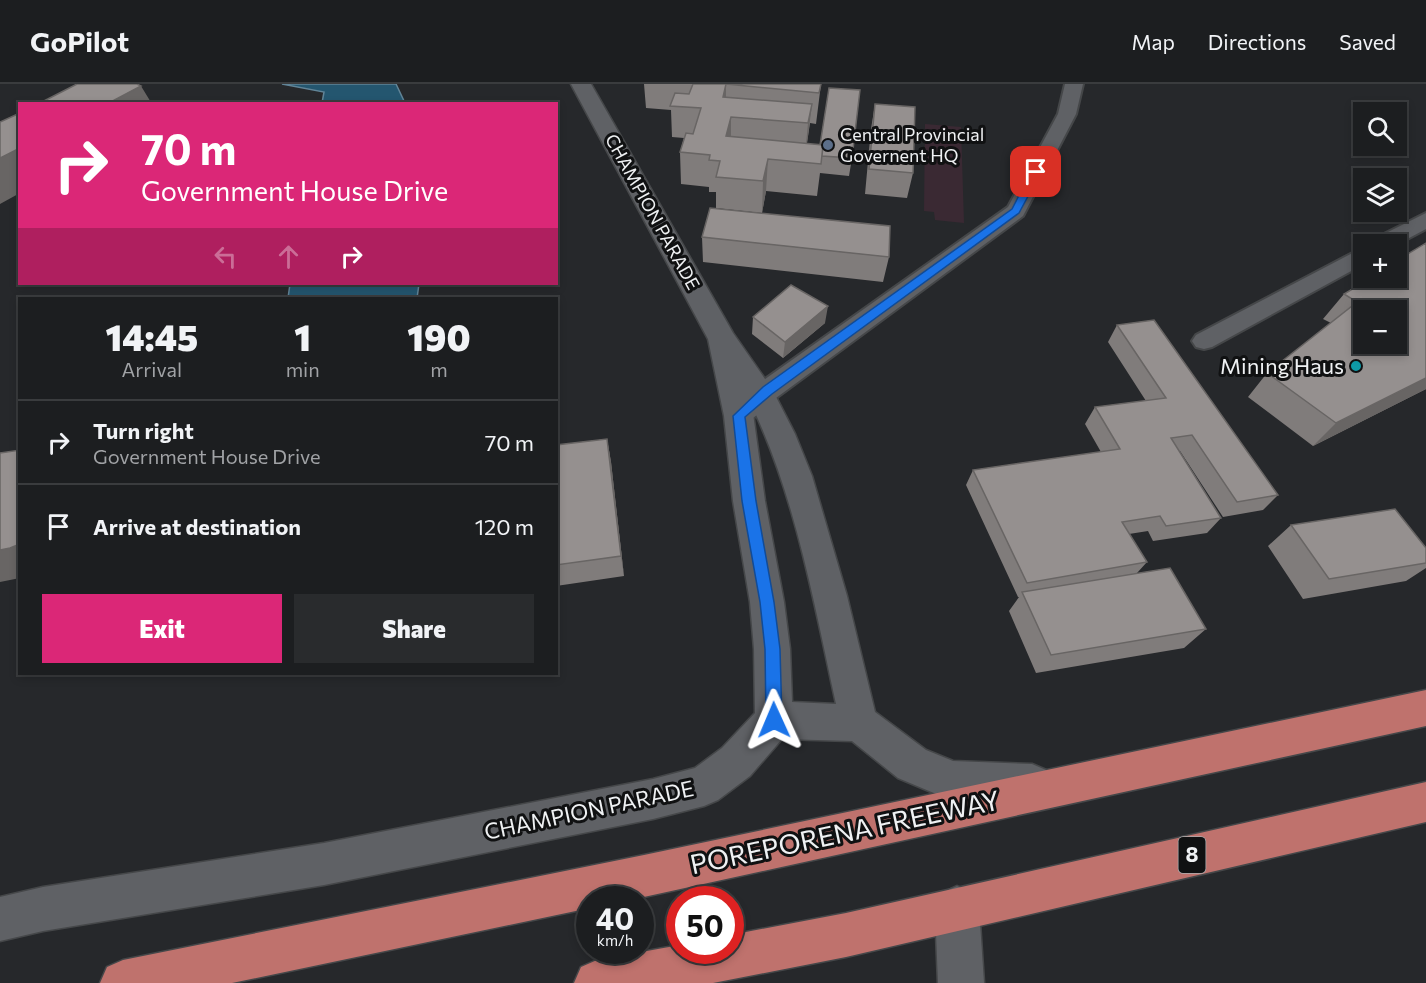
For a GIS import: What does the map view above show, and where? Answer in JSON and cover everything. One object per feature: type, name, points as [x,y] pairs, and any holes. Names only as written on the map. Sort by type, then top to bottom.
[{"type":"highway","name":"POREPORENA FREEWAY","points":[[123,983],[656,873],[1426,708]]},
{"type":"highway","name":"8","points":[[597,983],[846,935],[1426,802]]},
{"type":"main road","name":"CHAMPION PARADE","points":[[581,84],[722,339],[750,406],[796,476],[842,643],[858,723]]},
{"type":"main road","name":"CHAMPION PARADE","points":[[0,919],[43,909],[324,864],[653,799],[704,786],[736,762],[774,720],[772,649],[767,602],[749,501],[750,406]]},
{"type":"main road","points":[[774,720],[858,723],[912,764],[953,781],[1070,785]]},
{"type":"main road","points":[[957,908],[961,983]]},
{"type":"street","points":[[750,406],[1016,211],[1067,114],[1074,84]]},
{"type":"street","points":[[1400,234],[1426,220]]},
{"type":"street","points":[[1204,341],[1353,260]]},
{"type":"shaded area","points":[[925,124],[961,127],[964,223],[935,220],[934,212],[924,211]]},
{"type":"water","points":[[282,84],[396,84],[405,102],[322,102],[324,92]]},
{"type":"water","points":[[290,285],[419,285],[417,297],[288,297]]},
{"type":"building","points":[[77,84],[137,84],[141,86],[111,102],[42,102]]},
{"type":"building","points":[[693,84],[726,84],[723,97],[812,104],[808,123],[731,117],[726,136],[823,145],[821,164],[768,159],[763,181],[716,177],[720,161],[709,160],[710,155],[680,152],[686,133],[693,134],[701,108],[670,106],[675,93],[689,94]]},
{"type":"building","points":[[726,84],[821,84],[819,93]]},
{"type":"building","points":[[829,88],[860,90],[852,158],[822,156],[823,145],[820,145]]},
{"type":"building","points":[[875,104],[915,107],[913,173],[869,169]]},
{"type":"building","points":[[18,114],[18,149],[0,158],[0,122]]},
{"type":"building","points":[[710,208],[890,226],[889,257],[702,237]]},
{"type":"building","name":"Mining Haus","points":[[1426,243],[1426,378],[1336,423],[1267,373],[1353,305],[1353,354],[1407,354],[1407,300],[1354,300],[1344,294],[1354,288],[1407,288],[1407,254]]},
{"type":"building","points":[[791,285],[828,306],[785,342],[753,317]]},
{"type":"building","points":[[1154,320],[1278,495],[1237,502],[1192,435],[1171,438],[1221,518],[1166,526],[1160,516],[1122,522],[1147,562],[1027,583],[973,470],[1120,449],[1095,407],[1166,398],[1117,325]]},
{"type":"building","points":[[607,439],[621,556],[558,565],[558,445]]},
{"type":"building","points":[[18,450],[18,545],[0,550],[0,453]]},
{"type":"building","points":[[1395,509],[1426,548],[1426,563],[1329,579],[1291,525]]},
{"type":"building","points":[[1170,568],[1206,629],[1051,655],[1022,592]]},
{"type":"place","name":"Central Provincial Governent HQ","points":[[828,145]]},
{"type":"place","name":"Mining Haus","points":[[1356,366]]},
{"type":"route","points":[[774,720],[772,649],[767,602],[749,501],[739,416],[767,391],[1016,211],[1036,172]]}]
